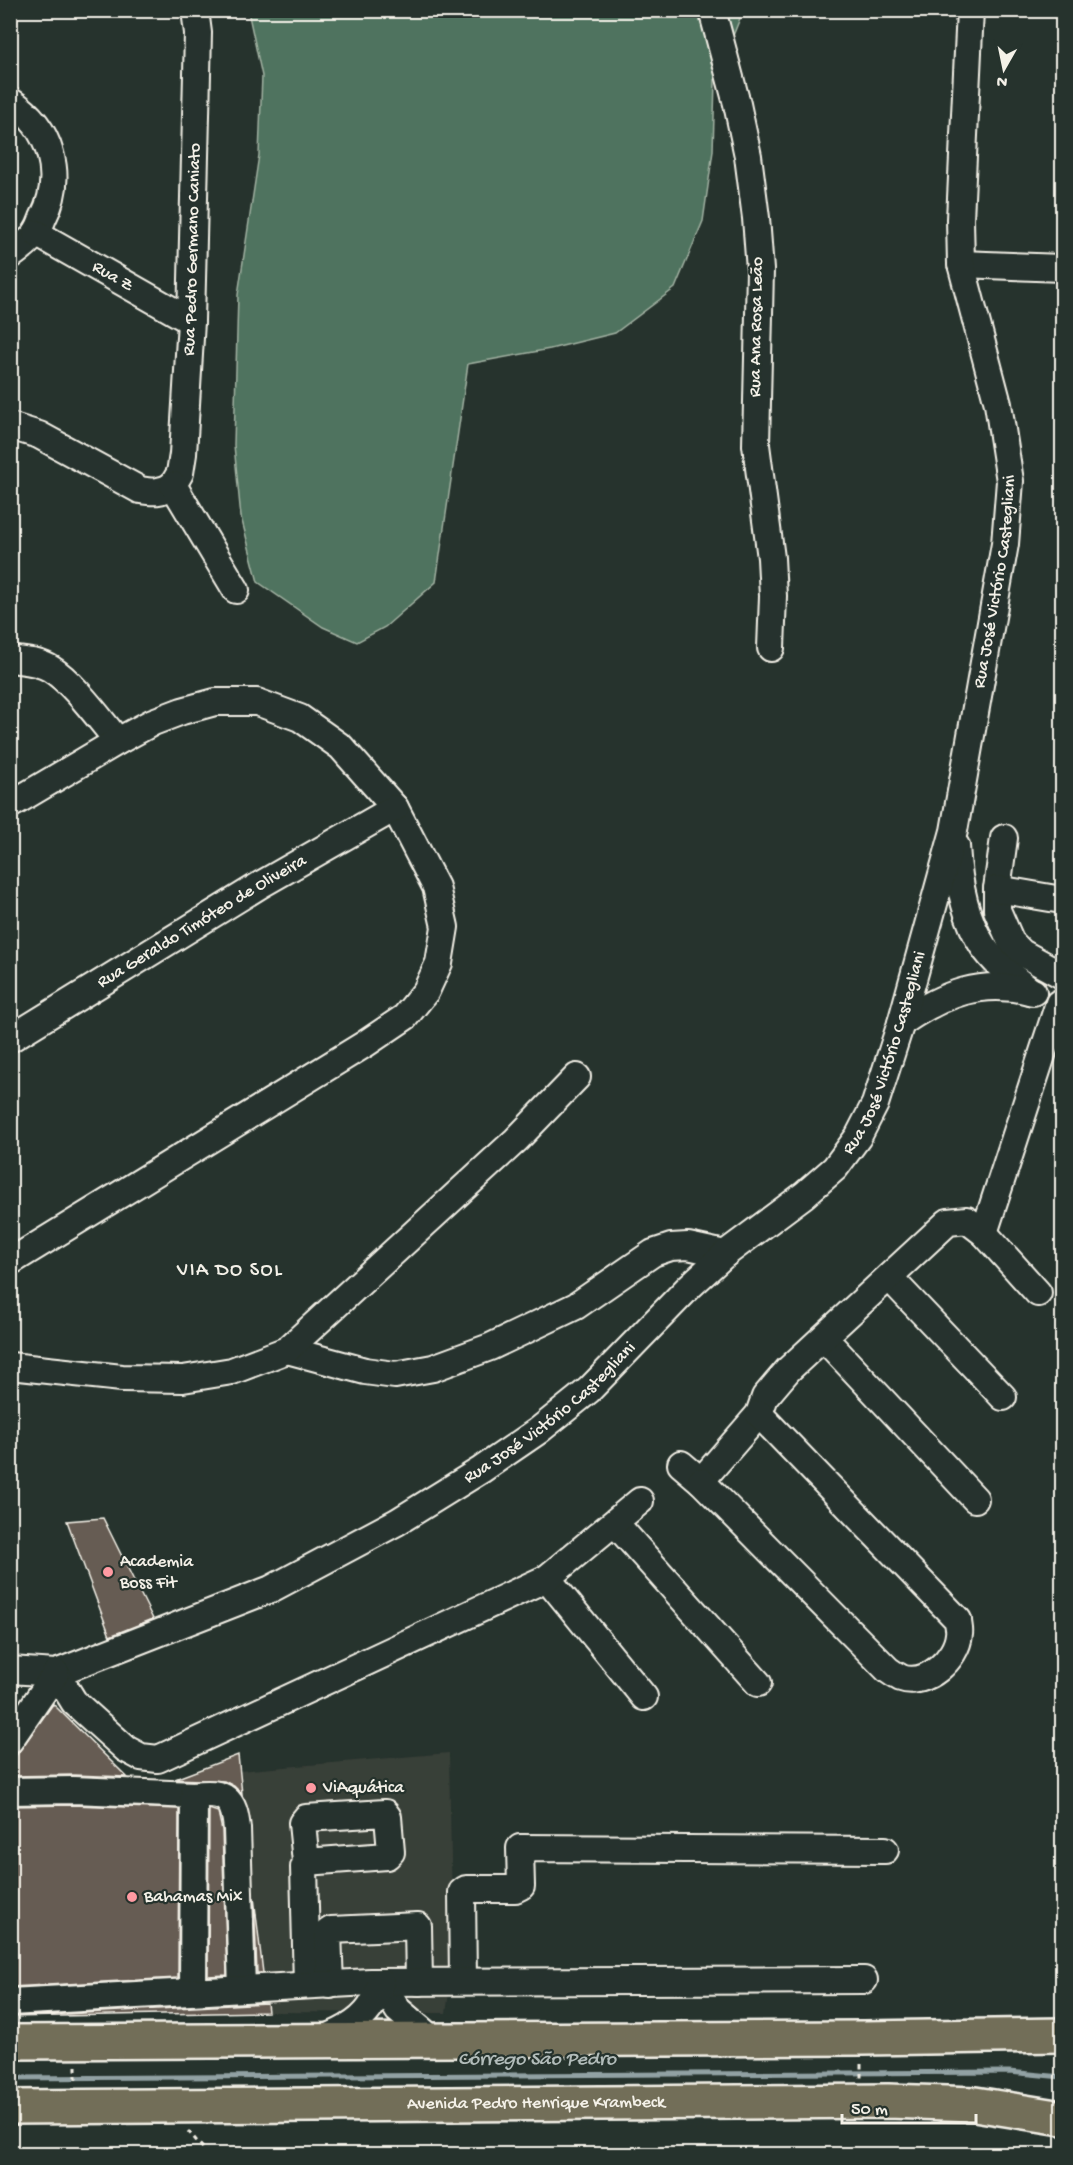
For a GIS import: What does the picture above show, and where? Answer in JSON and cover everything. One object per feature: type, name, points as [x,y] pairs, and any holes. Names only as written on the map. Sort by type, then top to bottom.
[{"type":"main road","points":[[10,2042],[1062,2035]]},
{"type":"main road","name":"Avenida Pedro Henrique Krambeck","points":[[10,2107],[888,2100],[975,2104],[1062,2118]]},
{"type":"street","name":"Rua Pedro Germano Caniato","points":[[173,485],[180,473],[183,454],[191,321],[198,33],[195,10]]},
{"type":"street","name":"Rua Ana Rosa Leão","points":[[712,10],[737,104],[748,156],[756,218],[760,270],[756,445],[771,558],[773,596],[771,648]]},
{"type":"street","name":"Rua José Victório Castegliani","points":[[56,1673],[271,1589],[397,1522],[482,1470],[538,1431],[589,1390],[690,1286],[725,1254],[804,1195],[841,1161],[858,1137],[875,1104],[901,1023],[954,831],[1005,544],[1010,481],[998,404],[961,264],[960,219],[970,10]]},
{"type":"street","points":[[10,101],[24,110],[45,137],[54,169],[51,203],[36,233],[10,256]]},
{"type":"street","name":"Rua Z","points":[[36,233],[191,321]]},
{"type":"street","points":[[961,264],[1062,268]]},
{"type":"street","points":[[10,426],[39,435],[140,490],[165,491],[173,485],[236,590]]},
{"type":"street","points":[[10,659],[34,662],[51,669],[78,695],[118,741]]},
{"type":"street","points":[[10,805],[153,723],[182,711],[215,702],[257,702],[300,718],[341,747],[395,808],[436,887],[445,927],[435,973],[426,991],[405,1017],[365,1044],[10,1262]]},
{"type":"street","name":"Rua Geraldo Timóteo de Oliveira","points":[[10,1039],[260,885],[395,808]]},
{"type":"street","points":[[954,831],[957,867],[971,924],[983,946],[1000,967],[1030,992]]},
{"type":"street","points":[[1004,838],[997,889],[997,910],[1011,942],[1022,953],[1062,975]]},
{"type":"street","points":[[997,889],[1062,900]]},
{"type":"street","points":[[901,1023],[933,1002],[952,993],[978,987],[1030,992],[1061,1004],[984,1233]]},
{"type":"street","points":[[10,1366],[122,1378],[183,1379],[232,1371],[287,1350],[516,1140],[577,1077]]},
{"type":"street","points":[[701,1481],[759,1414],[765,1397],[788,1370],[948,1222],[967,1220],[984,1233],[1038,1293]]},
{"type":"street","points":[[287,1350],[385,1374],[395,1375],[433,1368],[490,1347],[576,1306],[653,1253],[671,1247],[688,1246],[725,1254]]},
{"type":"street","points":[[890,1277],[1002,1397]]},
{"type":"street","points":[[824,1338],[975,1499]]},
{"type":"street","points":[[681,1464],[701,1481],[888,1670],[900,1678],[913,1680],[930,1674],[949,1659],[959,1634],[958,1620],[759,1414]]},
{"type":"street","points":[[56,1673],[74,1702],[126,1749],[141,1757],[158,1759],[547,1578],[640,1501]]},
{"type":"street","points":[[615,1523],[758,1683]]},
{"type":"street","points":[[547,1578],[644,1698]]},
{"type":"street","points":[[10,1670],[56,1673]]},
{"type":"street","points":[[10,1740],[56,1673]]},
{"type":"street","points":[[10,1791],[73,1790],[220,1795],[228,1798],[236,1815],[242,1989]]},
{"type":"street","points":[[193,1991],[194,1795]]},
{"type":"street","points":[[463,1981],[462,1892],[466,1889],[516,1889],[520,1886],[520,1848],[885,1850]]},
{"type":"street","points":[[306,1862],[304,1867],[319,1985]]},
{"type":"street","points":[[319,1985],[328,1932],[331,1930],[418,1926],[419,1982]]},
{"type":"street","points":[[10,2002],[381,1982],[864,1980]]},
{"type":"street","points":[[323,2039],[346,2028],[366,2012],[374,2002],[381,1982]]},
{"type":"street","points":[[381,1982],[398,2010],[433,2040]]},
{"type":"path","points":[[861,2059],[861,2085]]},
{"type":"path","points":[[76,2060],[76,2091]]},
{"type":"shaded area","points":[[449,1753],[453,1967],[446,2013],[268,2012],[239,1771]]},
{"type":"green space","points":[[248,11],[743,11],[715,80],[713,151],[703,221],[675,288],[615,333],[550,349],[468,364],[436,582],[385,627],[357,642],[323,627],[258,582],[241,517],[234,445],[238,295],[259,155],[262,76]]},
{"type":"building","name":"Academia Boss Fit","points":[[103,1518],[153,1619],[110,1636],[67,1521]]},
{"type":"building","points":[[53,1704],[127,1777],[10,1776],[10,1764]]},
{"type":"building","points":[[238,1755],[242,1794],[234,1786],[224,1781],[175,1779]]},
{"type":"building","points":[[73,1805],[179,1809],[178,1978],[10,1987],[10,1806]]},
{"type":"building","points":[[209,1809],[218,1812],[222,1830],[227,1975],[208,1976]]},
{"type":"building","points":[[254,1897],[263,1973],[257,1973]]},
{"type":"building","points":[[267,2003],[268,2012],[10,2017]]},
{"type":"waterway","name":"Córrego São Pedro","points":[[10,2078],[1009,2072],[1062,2077]]},
{"type":"place","name":"Academia Boss Fit","points":[[108,1572]]},
{"type":"place","name":"ViAquática","points":[[311,1788]]},
{"type":"place","name":"Bahamas Mix","points":[[132,1897]]},
{"type":"district","name":"VIA DO SOL","points":[[230,1271]]}]
